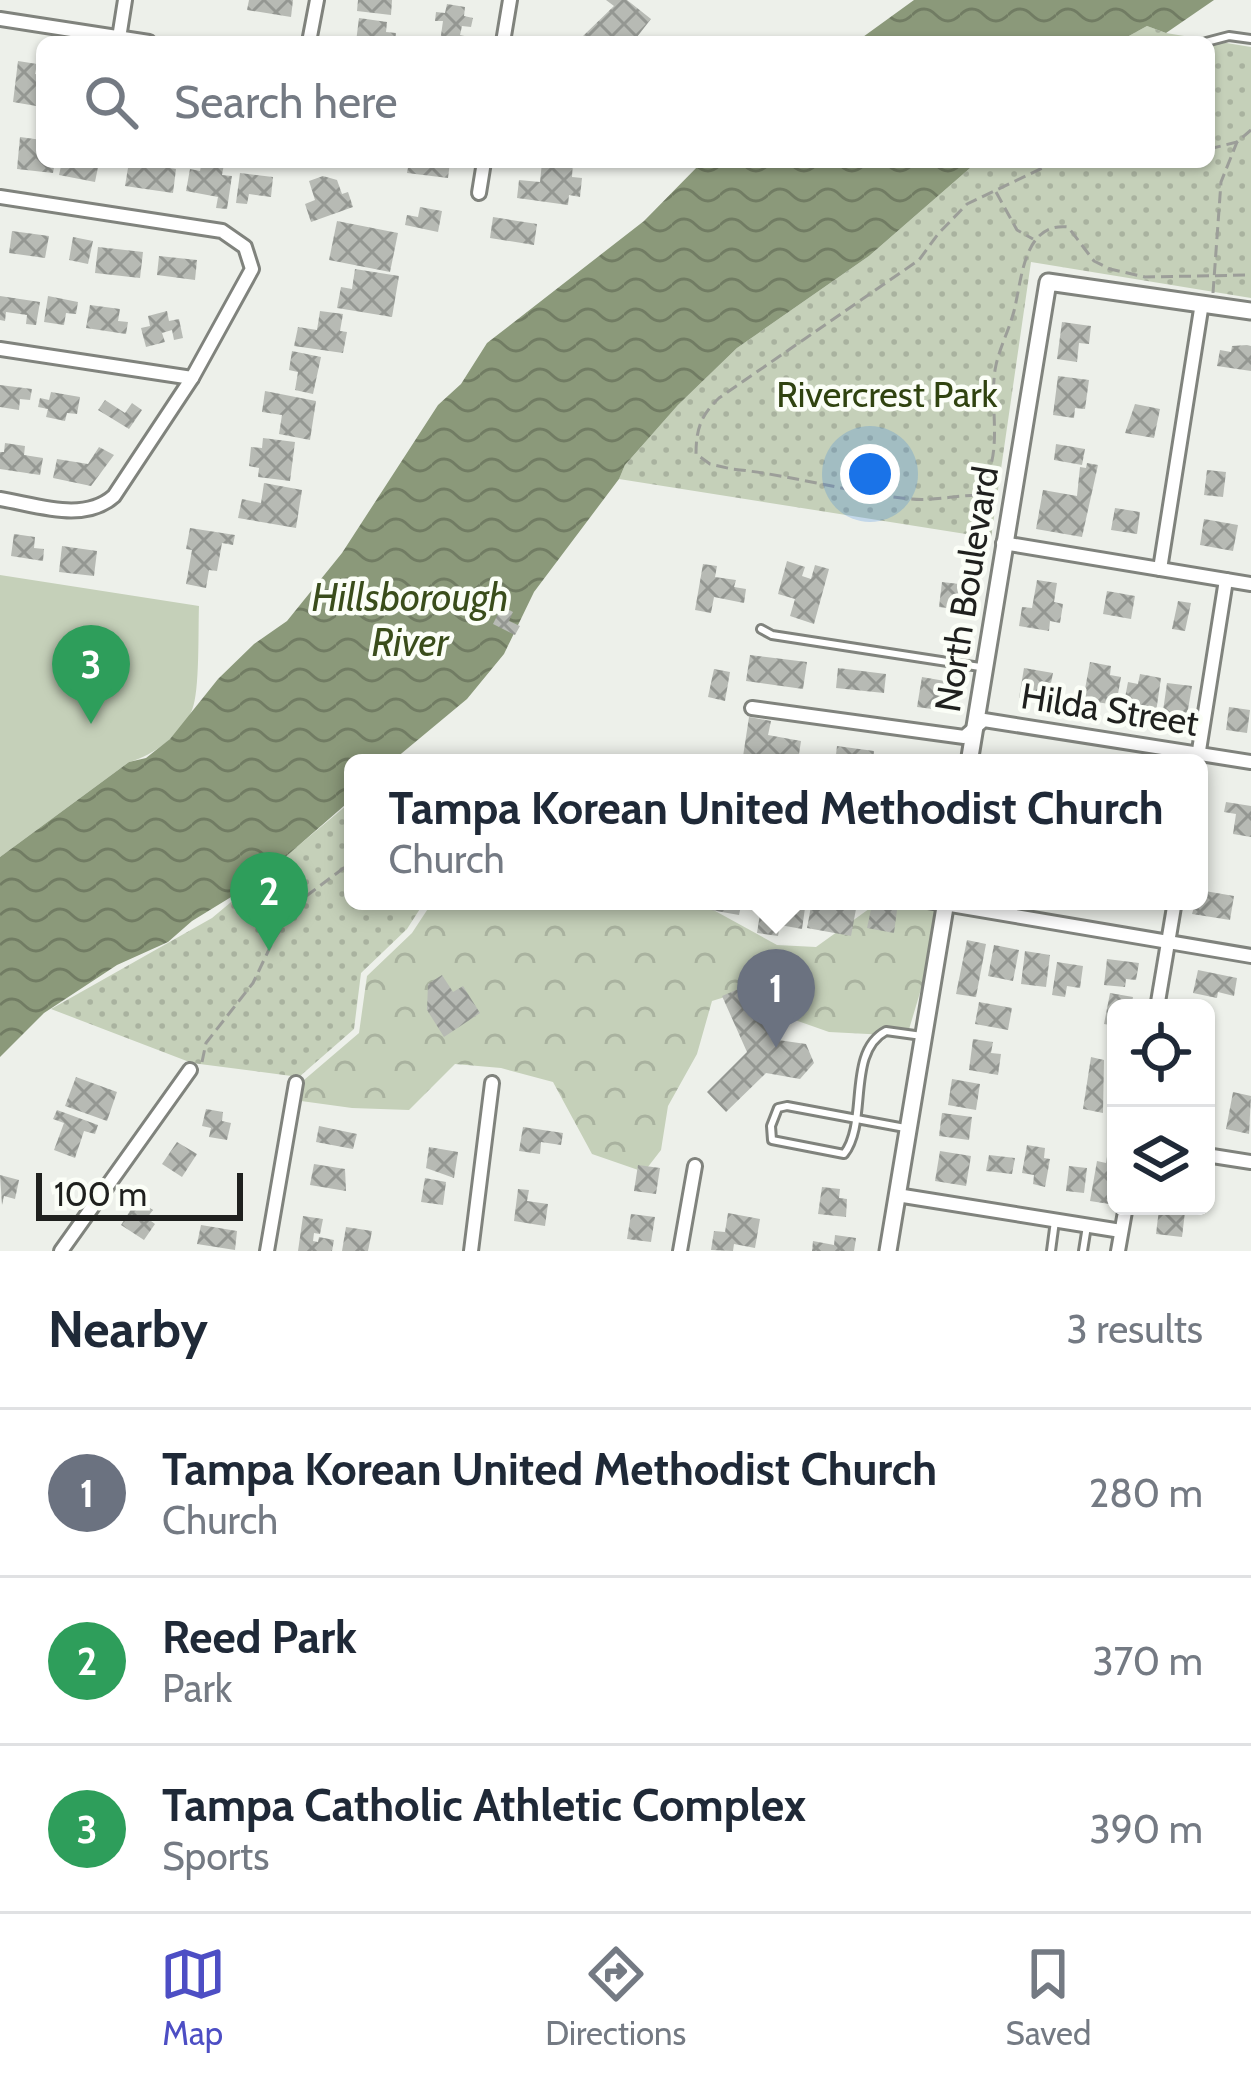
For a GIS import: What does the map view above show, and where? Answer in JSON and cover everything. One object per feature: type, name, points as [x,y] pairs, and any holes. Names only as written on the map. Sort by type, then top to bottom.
[{"type":"street","points":[[119,36],[125,0]]},
{"type":"street","points":[[310,36],[317,0]]},
{"type":"street","points":[[504,36],[510,0]]},
{"type":"street","points":[[0,19],[106,36]]},
{"type":"street","points":[[479,194],[483,168]]},
{"type":"street","points":[[0,197],[222,231],[244,247],[252,269],[192,378],[122,486],[104,505],[84,512],[0,500]]},
{"type":"street","name":"North Boulevard","points":[[970,754],[1048,282],[1208,299]]},
{"type":"street","points":[[1160,569],[1208,299],[1251,311]]},
{"type":"street","points":[[0,349],[192,378]]},
{"type":"street","points":[[1003,543],[1251,584]]},
{"type":"street","points":[[1199,754],[1226,580]]},
{"type":"street","name":"Hilda Street","points":[[752,708],[964,737],[985,720],[1176,754]]},
{"type":"street","name":"Hilda Street","points":[[1208,759],[1251,762]]},
{"type":"street","points":[[888,1251],[945,910]]},
{"type":"street","points":[[986,910],[1251,956]]},
{"type":"street","points":[[1158,999],[1173,910]]},
{"type":"street","points":[[61,1251],[190,1070]]},
{"type":"street","points":[[267,1251],[296,1083]]},
{"type":"street","points":[[471,1251],[492,1083]]},
{"type":"street","points":[[1215,1156],[1251,1162]]},
{"type":"street","points":[[680,1251],[694,1166]]},
{"type":"street","points":[[897,1195],[1121,1232]]},
{"type":"street","points":[[1118,1251],[1124,1215]]},
{"type":"lane","points":[[1215,40],[1251,39]]},
{"type":"lane","points":[[760,629],[772,635],[984,668]]},
{"type":"lane","points":[[908,1129],[855,1119],[787,1106],[778,1108],[771,1126],[772,1140],[844,1154],[853,1143],[855,1119],[866,1060],[878,1034],[924,1037]]},
{"type":"lane","points":[[1051,1251],[1055,1221]]},
{"type":"lane","points":[[1083,1251],[1087,1226]]},
{"type":"path","points":[[1215,148],[1237,142],[1251,130]]},
{"type":"path","points":[[1208,299],[1216,274],[1221,182],[1237,142]]},
{"type":"path","points":[[1003,499],[975,493],[915,500],[732,469],[710,464],[696,454],[696,439],[701,415],[719,398],[920,260],[967,204],[1042,168]]},
{"type":"path","points":[[995,190],[1017,230],[1035,240]]},
{"type":"path","points":[[975,493],[990,468],[996,364],[1014,313],[1022,269],[1035,240],[1054,225],[1068,227],[1094,261],[1145,277],[1251,275]]},
{"type":"path","points":[[190,1070],[202,1066],[206,1043],[254,983],[274,940],[302,900],[344,868]]},
{"type":"green space","name":"Rivercrest Park","points":[[1147,26],[1184,36],[1129,36]]},
{"type":"green space","name":"Rivercrest Park","points":[[1215,41],[1251,47],[1251,298],[1031,262],[991,538],[619,479],[625,465],[678,405],[737,348],[869,256],[970,168],[1215,168]]},
{"type":"green space","points":[[0,575],[199,606],[196,689],[192,710],[181,727],[157,749],[129,762],[0,857]]},
{"type":"green space","points":[[344,808],[344,910],[419,910],[407,929],[361,973],[354,1029],[299,1077],[192,1063],[51,1009],[212,918]]},
{"type":"green space","points":[[427,910],[713,910],[777,945],[816,947],[867,910],[937,911],[928,966],[907,1036],[829,1032],[778,1014],[757,987],[712,1001],[697,1054],[668,1106],[661,1150],[644,1172],[592,1154],[553,1082],[501,1068],[455,1064],[409,1110],[301,1101],[304,1080],[359,1033],[367,976],[412,933]]},
{"type":"water","points":[[914,0],[1214,0],[1166,33],[1147,26],[1129,36],[864,36]]},
{"type":"water","name":"Hillsborough River","points":[[696,168],[970,168],[869,256],[737,348],[678,405],[625,465],[534,592],[504,654],[467,699],[401,754],[344,754],[344,806],[259,880],[192,921],[168,942],[117,965],[44,1013],[0,1057],[0,857],[129,762],[146,758],[170,739],[218,679],[254,644],[287,621],[342,553],[438,405],[461,384],[487,343],[644,221]]},
{"type":"building","points":[[249,0],[293,0],[291,17],[247,10]]},
{"type":"building","points":[[358,0],[392,0],[391,15],[357,11]]},
{"type":"building","points":[[606,0],[627,0],[651,19],[638,36],[583,36],[614,6]]},
{"type":"building","points":[[447,4],[465,7],[464,16],[473,18],[471,27],[462,26],[460,35],[464,36],[441,36],[443,21],[435,21],[436,12],[445,13]]},
{"type":"building","points":[[359,18],[387,22],[386,32],[396,33],[396,36],[357,36]]},
{"type":"building","points":[[18,61],[36,64],[36,106],[13,102]]},
{"type":"building","points":[[20,137],[36,139],[36,168],[54,168],[53,173],[17,169]]},
{"type":"building","points":[[61,168],[98,168],[95,182],[59,175]]},
{"type":"building","points":[[128,168],[176,169],[173,193],[125,186]]},
{"type":"building","points":[[223,168],[222,175],[232,176],[227,209],[216,208],[218,197],[186,191],[190,169]]},
{"type":"building","points":[[408,168],[449,168],[448,178],[407,173]]},
{"type":"building","points":[[541,168],[573,168],[572,177],[582,178],[580,197],[569,195],[568,205],[517,198],[519,180],[540,182]]},
{"type":"building","points":[[240,173],[273,177],[271,197],[249,194],[247,204],[236,203]]},
{"type":"building","points":[[323,176],[337,180],[353,207],[311,222],[305,204],[315,200],[309,181]]},
{"type":"building","points":[[420,207],[442,211],[438,232],[405,225],[407,215],[418,217]]},
{"type":"building","points":[[493,217],[537,224],[534,245],[490,238]]},
{"type":"building","points":[[337,221],[398,233],[390,272],[329,260]]},
{"type":"building","points":[[12,231],[49,236],[45,258],[9,253]]},
{"type":"building","points":[[73,237],[93,241],[88,264],[69,260]]},
{"type":"building","points":[[98,247],[143,252],[140,278],[95,273]]},
{"type":"building","points":[[159,256],[197,260],[195,280],[157,275]]},
{"type":"building","points":[[355,269],[399,276],[392,317],[337,308],[341,287],[352,289]]},
{"type":"building","points":[[0,296],[40,302],[36,325],[26,324],[27,315],[6,312],[5,321],[0,320]]},
{"type":"building","points":[[48,296],[78,302],[76,314],[66,313],[64,325],[44,322]]},
{"type":"building","points":[[90,305],[120,309],[118,321],[128,322],[126,334],[86,328]]},
{"type":"building","points":[[167,311],[169,321],[179,319],[183,338],[174,340],[172,330],[162,333],[165,342],[146,347],[141,328],[150,326],[148,316]]},
{"type":"building","points":[[320,311],[343,314],[340,331],[347,332],[343,353],[294,346],[298,327],[317,330]]},
{"type":"building","points":[[1062,322],[1091,326],[1089,344],[1079,343],[1077,362],[1057,359]]},
{"type":"building","points":[[1232,346],[1251,346],[1251,371],[1217,366],[1220,350],[1231,352]]},
{"type":"building","points":[[292,351],[321,357],[313,394],[295,390],[298,372],[289,370]]},
{"type":"building","points":[[1058,376],[1089,380],[1085,409],[1075,408],[1074,418],[1053,415]]},
{"type":"building","points":[[0,385],[32,389],[30,400],[20,399],[19,410],[0,407]]},
{"type":"building","points":[[265,391],[316,401],[310,440],[279,434],[282,415],[262,412]]},
{"type":"building","points":[[51,392],[80,397],[77,414],[67,413],[65,421],[46,417],[48,409],[38,407],[40,398],[49,400]]},
{"type":"building","points":[[105,400],[125,413],[132,403],[142,410],[129,429],[98,410]]},
{"type":"building","points":[[1135,404],[1160,409],[1154,438],[1125,433]]},
{"type":"building","points":[[263,438],[295,442],[290,481],[258,477],[259,468],[249,466],[251,447],[262,448]]},
{"type":"building","points":[[5,443],[25,446],[24,455],[43,458],[40,475],[0,469]]},
{"type":"building","points":[[1056,444],[1085,449],[1082,465],[1054,460]]},
{"type":"building","points":[[99,447],[114,455],[91,486],[53,478],[57,459],[88,464]]},
{"type":"building","points":[[1087,463],[1098,465],[1082,537],[1036,529],[1043,490],[1077,496],[1080,467],[1086,468]]},
{"type":"building","points":[[1207,470],[1226,472],[1223,497],[1204,495]]},
{"type":"building","points":[[264,483],[302,490],[296,528],[238,518],[242,499],[261,503]]},
{"type":"building","points":[[1115,508],[1140,512],[1137,534],[1111,530]]},
{"type":"building","points":[[1204,519],[1238,525],[1233,551],[1200,545]]},
{"type":"building","points":[[190,528],[235,535],[233,545],[222,543],[217,571],[209,570],[206,588],[186,584]]},
{"type":"building","points":[[14,534],[35,537],[34,548],[44,549],[43,561],[11,556]]},
{"type":"building","points":[[62,546],[97,551],[94,576],[59,572]]},
{"type":"building","points":[[787,561],[805,567],[802,576],[811,579],[815,565],[829,569],[814,624],[790,616],[795,599],[778,594]]},
{"type":"building","points":[[703,564],[717,566],[715,577],[736,580],[734,587],[746,589],[744,603],[714,597],[711,613],[695,610]]},
{"type":"building","points":[[1037,580],[1057,583],[1054,602],[1063,604],[1060,623],[1050,621],[1049,631],[1019,626],[1022,607],[1032,608]]},
{"type":"building","points":[[942,582],[959,584],[956,609],[939,607]]},
{"type":"building","points":[[1107,591],[1135,596],[1131,619],[1103,614]]},
{"type":"building","points":[[1178,601],[1191,603],[1185,631],[1172,629]]},
{"type":"building","points":[[502,606],[513,612],[509,621],[520,626],[515,635],[493,624]]},
{"type":"building","points":[[750,655],[807,662],[803,689],[746,681]]},
{"type":"building","points":[[1090,662],[1111,666],[1110,675],[1121,677],[1116,705],[1083,700]]},
{"type":"building","points":[[838,668],[886,674],[884,693],[836,688]]},
{"type":"building","points":[[1024,668],[1053,673],[1047,703],[1019,698]]},
{"type":"building","points":[[714,669],[730,672],[725,701],[708,697]]},
{"type":"building","points":[[1140,674],[1161,678],[1155,719],[1133,716],[1135,705],[1124,703],[1128,682],[1138,684]]},
{"type":"building","points":[[922,677],[945,681],[940,710],[917,707]]},
{"type":"building","points":[[1167,683],[1192,686],[1186,721],[1162,718]]},
{"type":"building","points":[[1229,707],[1250,710],[1247,733],[1226,730]]},
{"type":"building","points":[[749,717],[771,721],[768,735],[801,741],[799,754],[743,754]]},
{"type":"building","points":[[837,746],[874,751],[874,754],[836,754]]},
{"type":"building","points":[[1226,802],[1251,806],[1251,837],[1233,834],[1236,814],[1224,812]]},
{"type":"building","points":[[1208,892],[1234,896],[1230,920],[1192,914],[1208,910]]},
{"type":"building","points":[[761,910],[805,910],[802,929],[780,925],[778,936],[757,933]]},
{"type":"building","points":[[810,910],[856,910],[851,936],[807,928]]},
{"type":"building","points":[[871,910],[897,910],[894,933],[867,928]]},
{"type":"building","points":[[967,940],[986,944],[976,997],[956,994]]},
{"type":"building","points":[[994,945],[1019,950],[1013,981],[988,976]]},
{"type":"building","points":[[1025,951],[1050,955],[1046,987],[1021,984]]},
{"type":"building","points":[[1107,959],[1139,963],[1136,980],[1126,979],[1125,987],[1104,985]]},
{"type":"building","points":[[1057,962],[1083,966],[1080,988],[1067,986],[1065,997],[1052,995]]},
{"type":"building","points":[[1198,970],[1237,978],[1234,996],[1193,993]]},
{"type":"building","points":[[442,975],[453,992],[463,986],[480,1013],[444,1037],[427,1010],[428,984]]},
{"type":"building","points":[[748,985],[771,1039],[806,1044],[814,1063],[800,1079],[766,1073],[726,1112],[707,1092],[747,1052],[722,996]]},
{"type":"building","points":[[1110,993],[1133,997],[1133,999],[1109,999]]},
{"type":"building","points":[[979,1002],[1012,1008],[1008,1030],[975,1024]]},
{"type":"building","points":[[973,1039],[993,1042],[991,1053],[1001,1054],[998,1075],[969,1070]]},
{"type":"building","points":[[1091,1057],[1104,1060],[1103,1113],[1083,1109]]},
{"type":"building","points":[[76,1077],[117,1092],[107,1121],[65,1106]]},
{"type":"building","points":[[952,1079],[980,1084],[976,1110],[948,1105]]},
{"type":"building","points":[[1233,1092],[1251,1096],[1249,1134],[1226,1129]]},
{"type":"building","points":[[206,1109],[223,1112],[222,1121],[231,1123],[227,1140],[209,1137],[211,1128],[202,1126]]},
{"type":"building","points":[[57,1110],[98,1125],[95,1134],[84,1131],[75,1158],[54,1150],[64,1123],[53,1119]]},
{"type":"building","points":[[942,1113],[972,1117],[969,1140],[939,1136]]},
{"type":"building","points":[[319,1126],[357,1134],[353,1149],[316,1142]]},
{"type":"building","points":[[523,1127],[563,1133],[561,1145],[541,1142],[540,1154],[519,1151]]},
{"type":"building","points":[[177,1142],[197,1154],[182,1177],[162,1164]]},
{"type":"building","points":[[1027,1145],[1045,1148],[1044,1158],[1050,1159],[1045,1187],[1033,1184],[1034,1175],[1022,1173]]},
{"type":"building","points":[[429,1147],[458,1152],[454,1178],[426,1168]]},
{"type":"building","points":[[940,1151],[971,1156],[966,1186],[935,1181]]},
{"type":"building","points":[[989,1155],[1015,1158],[1012,1174],[986,1171]]},
{"type":"building","points":[[1107,1156],[1107,1204],[1090,1201],[1097,1161],[1106,1163]]},
{"type":"building","points":[[314,1164],[345,1169],[346,1191],[310,1185]]},
{"type":"building","points":[[638,1165],[660,1168],[656,1194],[634,1191]]},
{"type":"building","points":[[1069,1166],[1087,1168],[1084,1193],[1066,1191]]},
{"type":"building","points":[[0,1175],[19,1180],[15,1199],[4,1196],[2,1205]]},
{"type":"building","points":[[425,1178],[446,1182],[443,1205],[421,1202]]},
{"type":"building","points":[[822,1187],[840,1189],[839,1198],[847,1199],[846,1217],[818,1214]]},
{"type":"building","points":[[518,1189],[529,1190],[527,1201],[548,1204],[545,1226],[514,1221]]},
{"type":"building","points":[[137,1200],[153,1210],[147,1218],[155,1224],[144,1240],[121,1225]]},
{"type":"building","points":[[728,1213],[760,1219],[755,1248],[734,1244],[733,1251],[711,1250],[714,1231],[725,1232]]},
{"type":"building","points":[[631,1214],[655,1217],[651,1242],[627,1239]]},
{"type":"building","points":[[1158,1215],[1185,1215],[1182,1237],[1156,1234]]},
{"type":"building","points":[[303,1216],[323,1219],[313,1241],[318,1242],[319,1237],[334,1240],[332,1251],[298,1251]]},
{"type":"building","points":[[201,1225],[237,1231],[235,1250],[197,1244]]},
{"type":"building","points":[[346,1227],[372,1231],[368,1251],[342,1251]]},
{"type":"building","points":[[835,1235],[856,1238],[854,1251],[812,1251],[813,1241],[834,1245]]},
{"type":"place","name":"Tampa Catholic Athletic Complex","points":[[91,724]]},
{"type":"place","name":"Reed Park","points":[[269,951]]},
{"type":"place","name":"Tampa Korean United Methodist Church","points":[[776,1048]]}]
